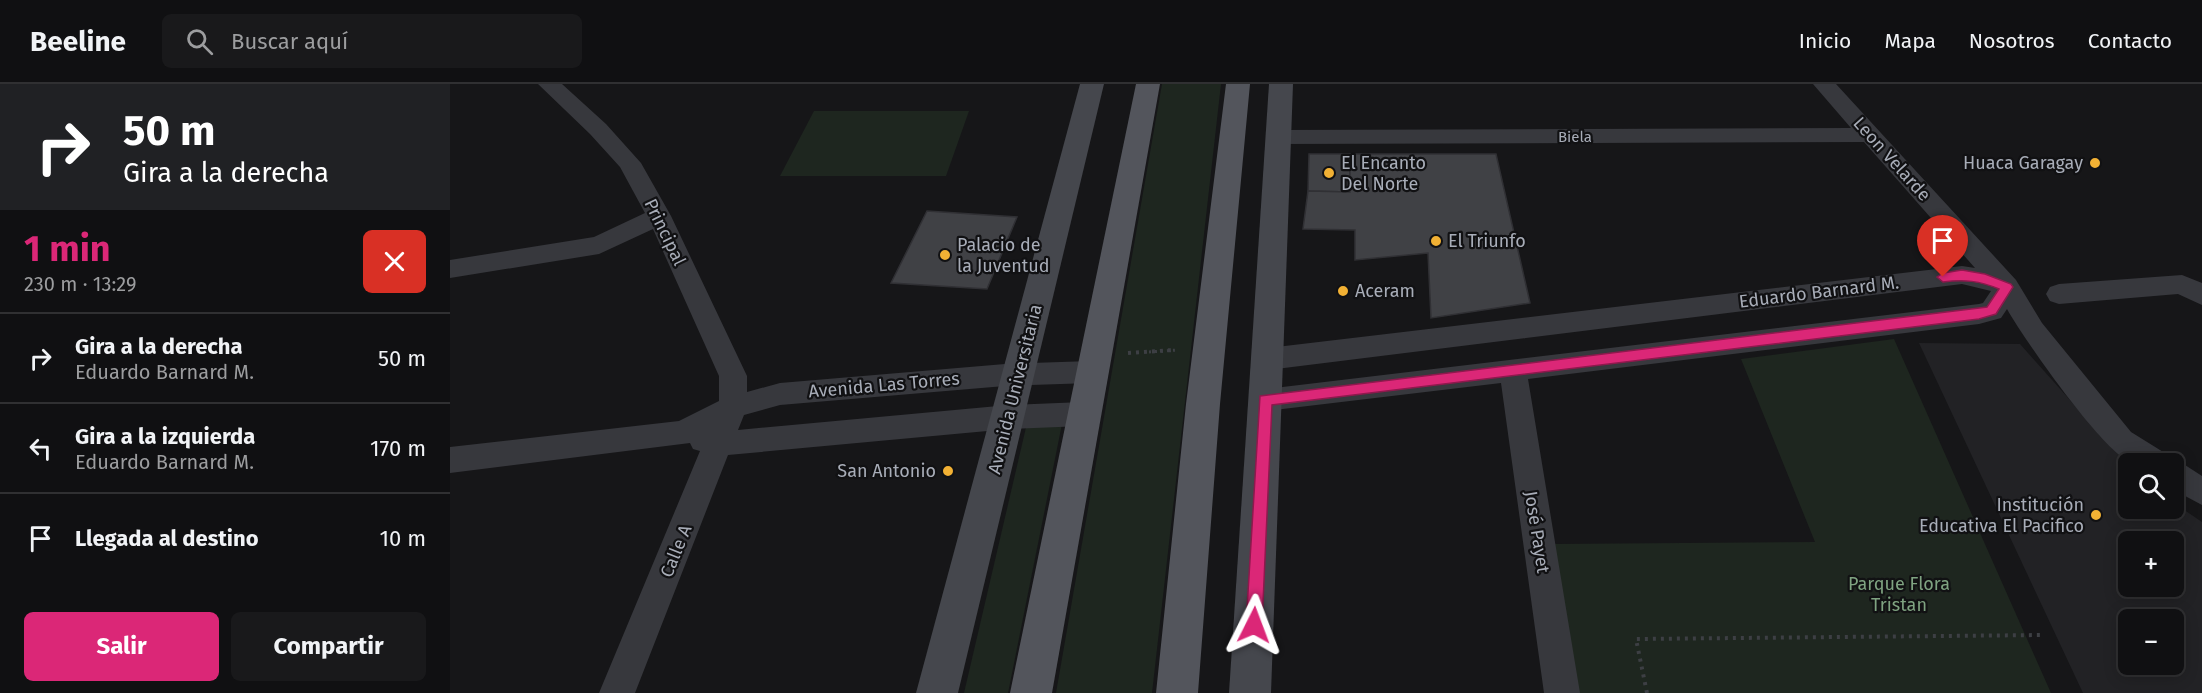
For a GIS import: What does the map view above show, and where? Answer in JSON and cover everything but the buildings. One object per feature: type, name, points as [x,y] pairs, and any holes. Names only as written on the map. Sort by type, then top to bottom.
[{"type":"main road","name":"Avenida Universitaria","points":[[937,693],[1092,84]]},
{"type":"main road","points":[[1031,693],[1148,84]]},
{"type":"main road","points":[[1177,693],[1204,394],[1238,84]]},
{"type":"main road","points":[[1250,693],[1281,84]]},
{"type":"street","name":"Principal","points":[[549,84],[598,129],[629,163],[659,216],[733,376],[733,407]]},
{"type":"street","name":"Leon Velarde","points":[[1824,84],[2007,287],[2032,330],[2121,441],[2140,453]]},
{"type":"street","name":"Biela","points":[[1278,137],[1871,135]]},
{"type":"street","points":[[450,269],[599,245],[659,216]]},
{"type":"street","name":"Eduardo Barnard M.","points":[[1268,359],[1962,275],[1985,279],[2007,287]]},
{"type":"street","points":[[2059,294],[2182,284],[2202,295]]},
{"type":"street","points":[[1265,400],[1979,314],[1992,311],[2007,287]]},
{"type":"street","name":"José Payet","points":[[1513,370],[1562,693]]},
{"type":"street","name":"Avenida Las Torres","points":[[450,460],[684,433],[733,407],[780,394],[1019,374],[1091,372]]},
{"type":"street","name":"Calle A","points":[[617,693],[733,407]]},
{"type":"street","name":"Avenida Las Torres","points":[[684,433],[718,444],[1009,417],[1083,414]]},
{"type":"street","points":[[2184,480],[2202,492]]},
{"type":"path","points":[[1124,353],[1179,349]]},
{"type":"path","points":[[1647,693],[1636,639],[2044,635]]},
{"type":"shaded area","name":"Institución Educativa El Pacifico","points":[[1919,343],[2020,344],[2118,454],[2118,519],[2184,519],[2184,510],[2202,522],[2202,693],[2083,693]]},
{"type":"green space","points":[[1162,84],[1221,84],[1152,693],[1056,693]]},
{"type":"green space","points":[[814,111],[969,111],[946,176],[780,176]]},
{"type":"green space","name":"Parque Flora Tristan","points":[[1894,339],[2051,693],[1578,693],[1554,544],[1815,542],[1741,359]]},
{"type":"green space","points":[[1066,404],[1008,693],[964,693],[1031,406]]},
{"type":"place","name":"Huaca Garagay","points":[[2095,163]]},
{"type":"place","name":"El Encanto Del Norte","points":[[1329,173]]},
{"type":"place","name":"El Triunfo","points":[[1436,241]]},
{"type":"place","name":"Palacio de la Juventud","points":[[945,255]]},
{"type":"place","name":"Aceram","points":[[1343,291]]},
{"type":"place","name":"San Antonio","points":[[948,471]]},
{"type":"place","name":"Institución Educativa El Pacifico","points":[[2096,515]]},
{"type":"route","points":[[1254,625],[1265,400],[1979,314],[1992,311],[2007,287],[1985,279],[1962,275],[1943,277]]}]
